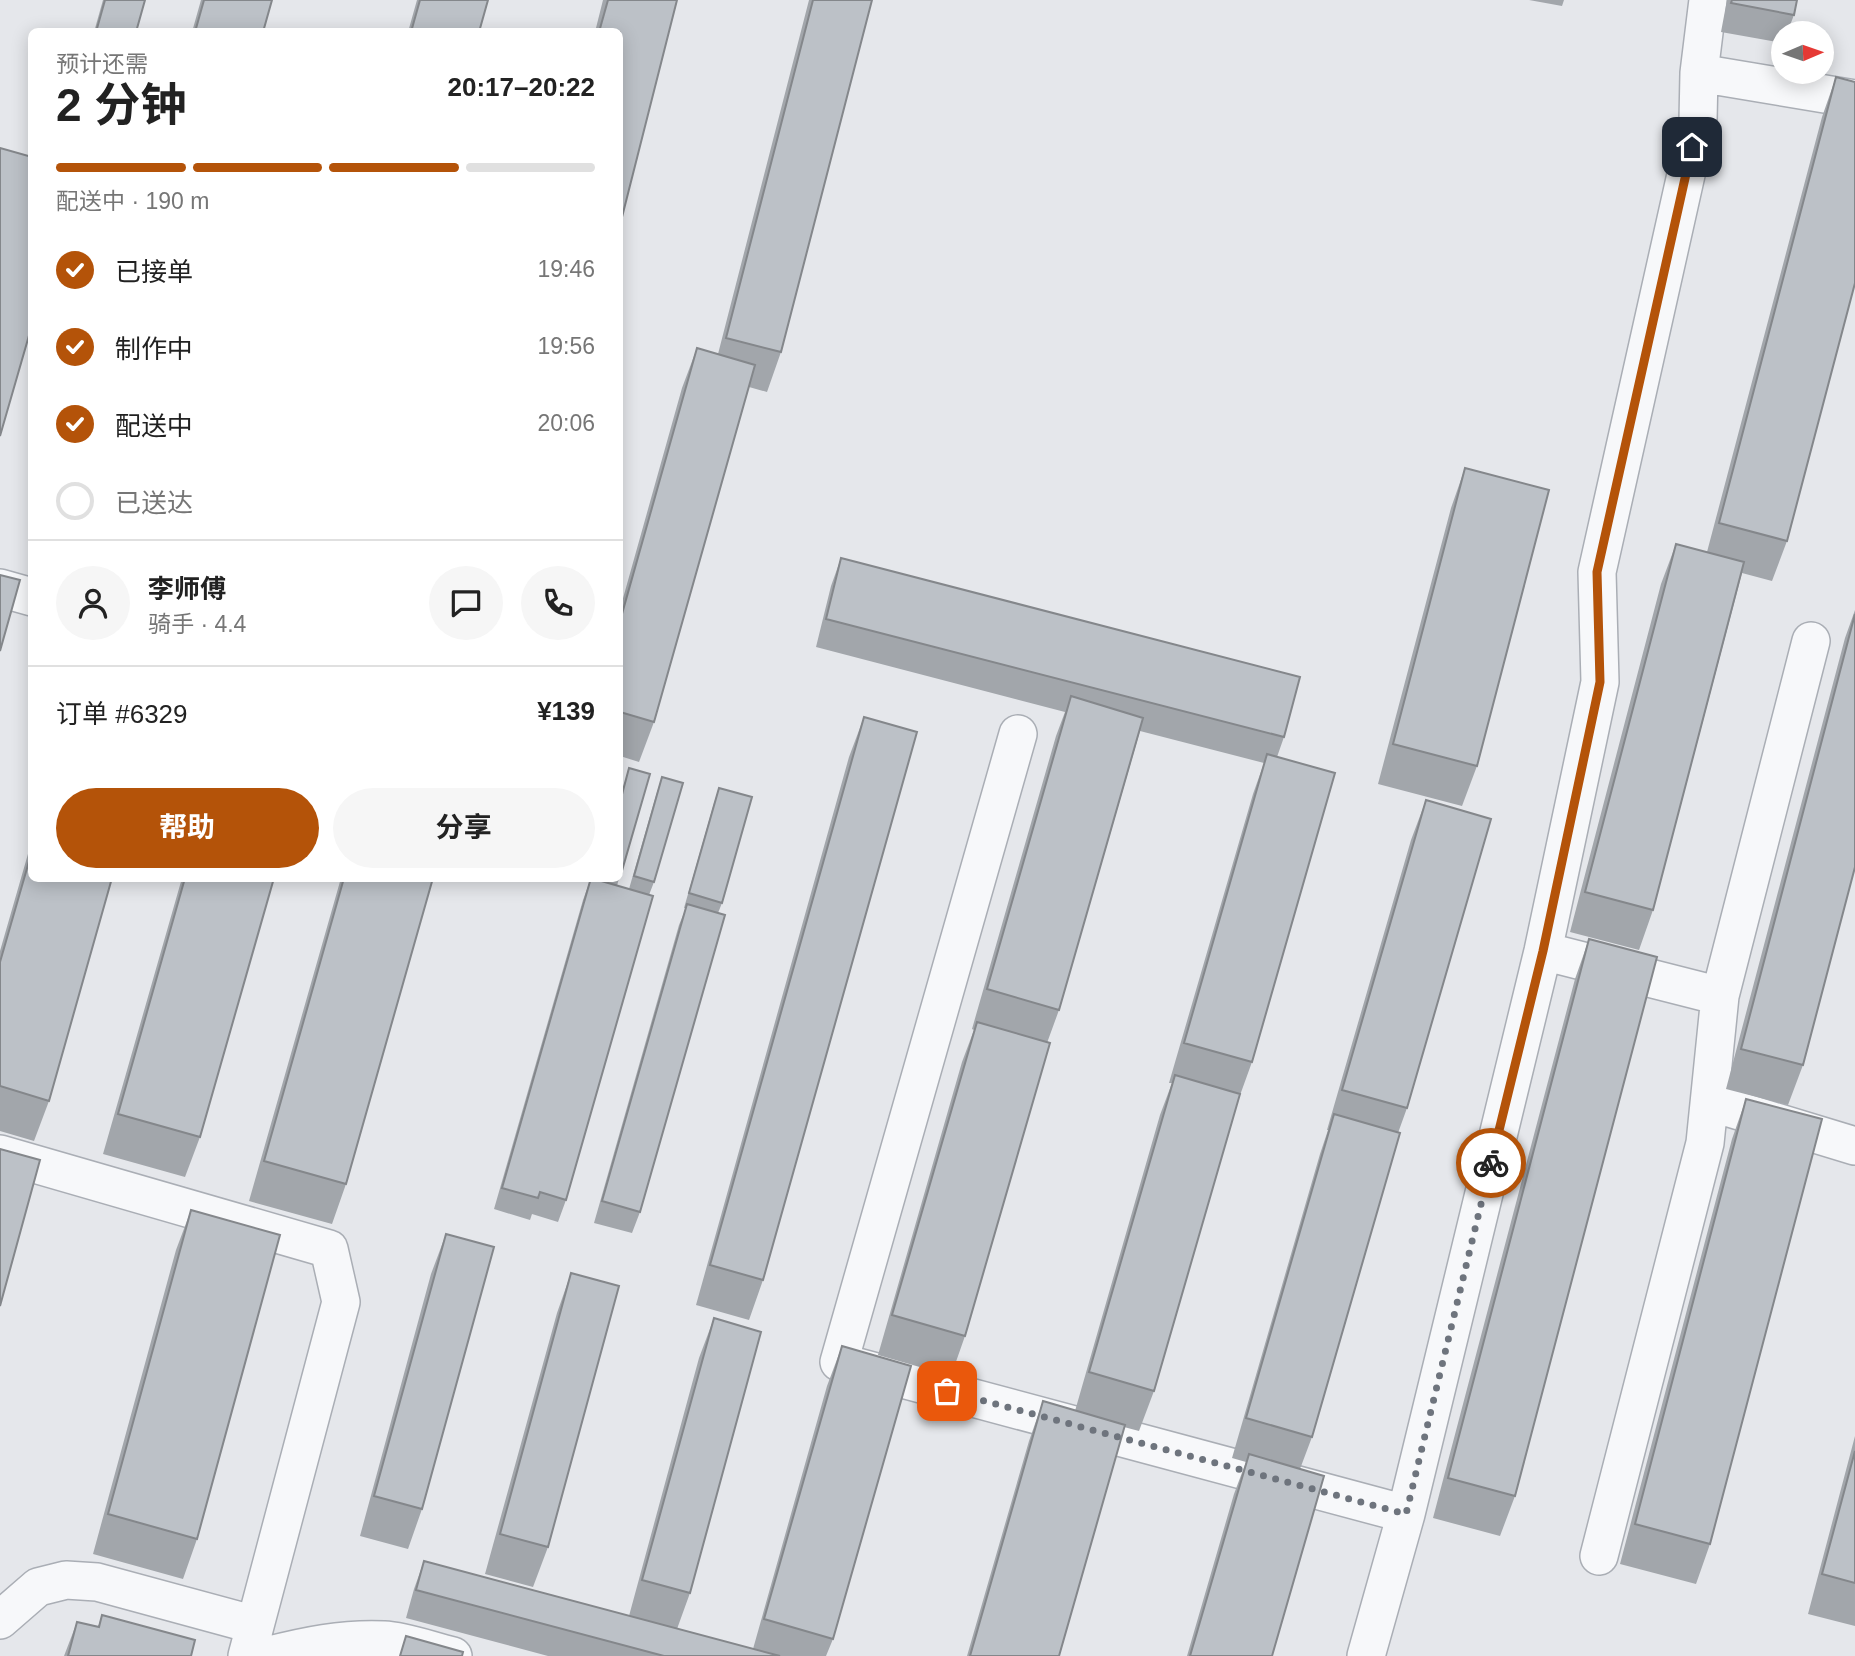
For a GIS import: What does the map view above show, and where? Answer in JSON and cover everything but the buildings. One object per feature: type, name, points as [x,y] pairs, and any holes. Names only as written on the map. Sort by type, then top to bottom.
[{"type":"street","points":[[1366,1656],[1406,1514],[1543,951],[1600,682],[1597,572],[1698,121],[1699,73],[1708,0]]},
{"type":"street","points":[[1699,73],[1855,99]]},
{"type":"street","points":[[0,588],[28,596]]},
{"type":"street","points":[[1599,1556],[1705,1143],[1720,996],[1811,641]]},
{"type":"street","points":[[1018,734],[839,1362],[1406,1514]]},
{"type":"street","points":[[1543,951],[1720,996]]},
{"type":"street","points":[[1710,1102],[1855,1146]]},
{"type":"street","points":[[0,1154],[329,1249],[341,1302],[256,1646]]},
{"type":"street","points":[[0,1620],[38,1587],[66,1580],[97,1582],[256,1646],[386,1640],[453,1656]]},
{"type":"way so far","points":[[947,1391],[1406,1514],[1491,1163]]},
{"type":"route","points":[[1491,1163],[1543,951],[1600,682],[1597,572],[1692,147]]}]
